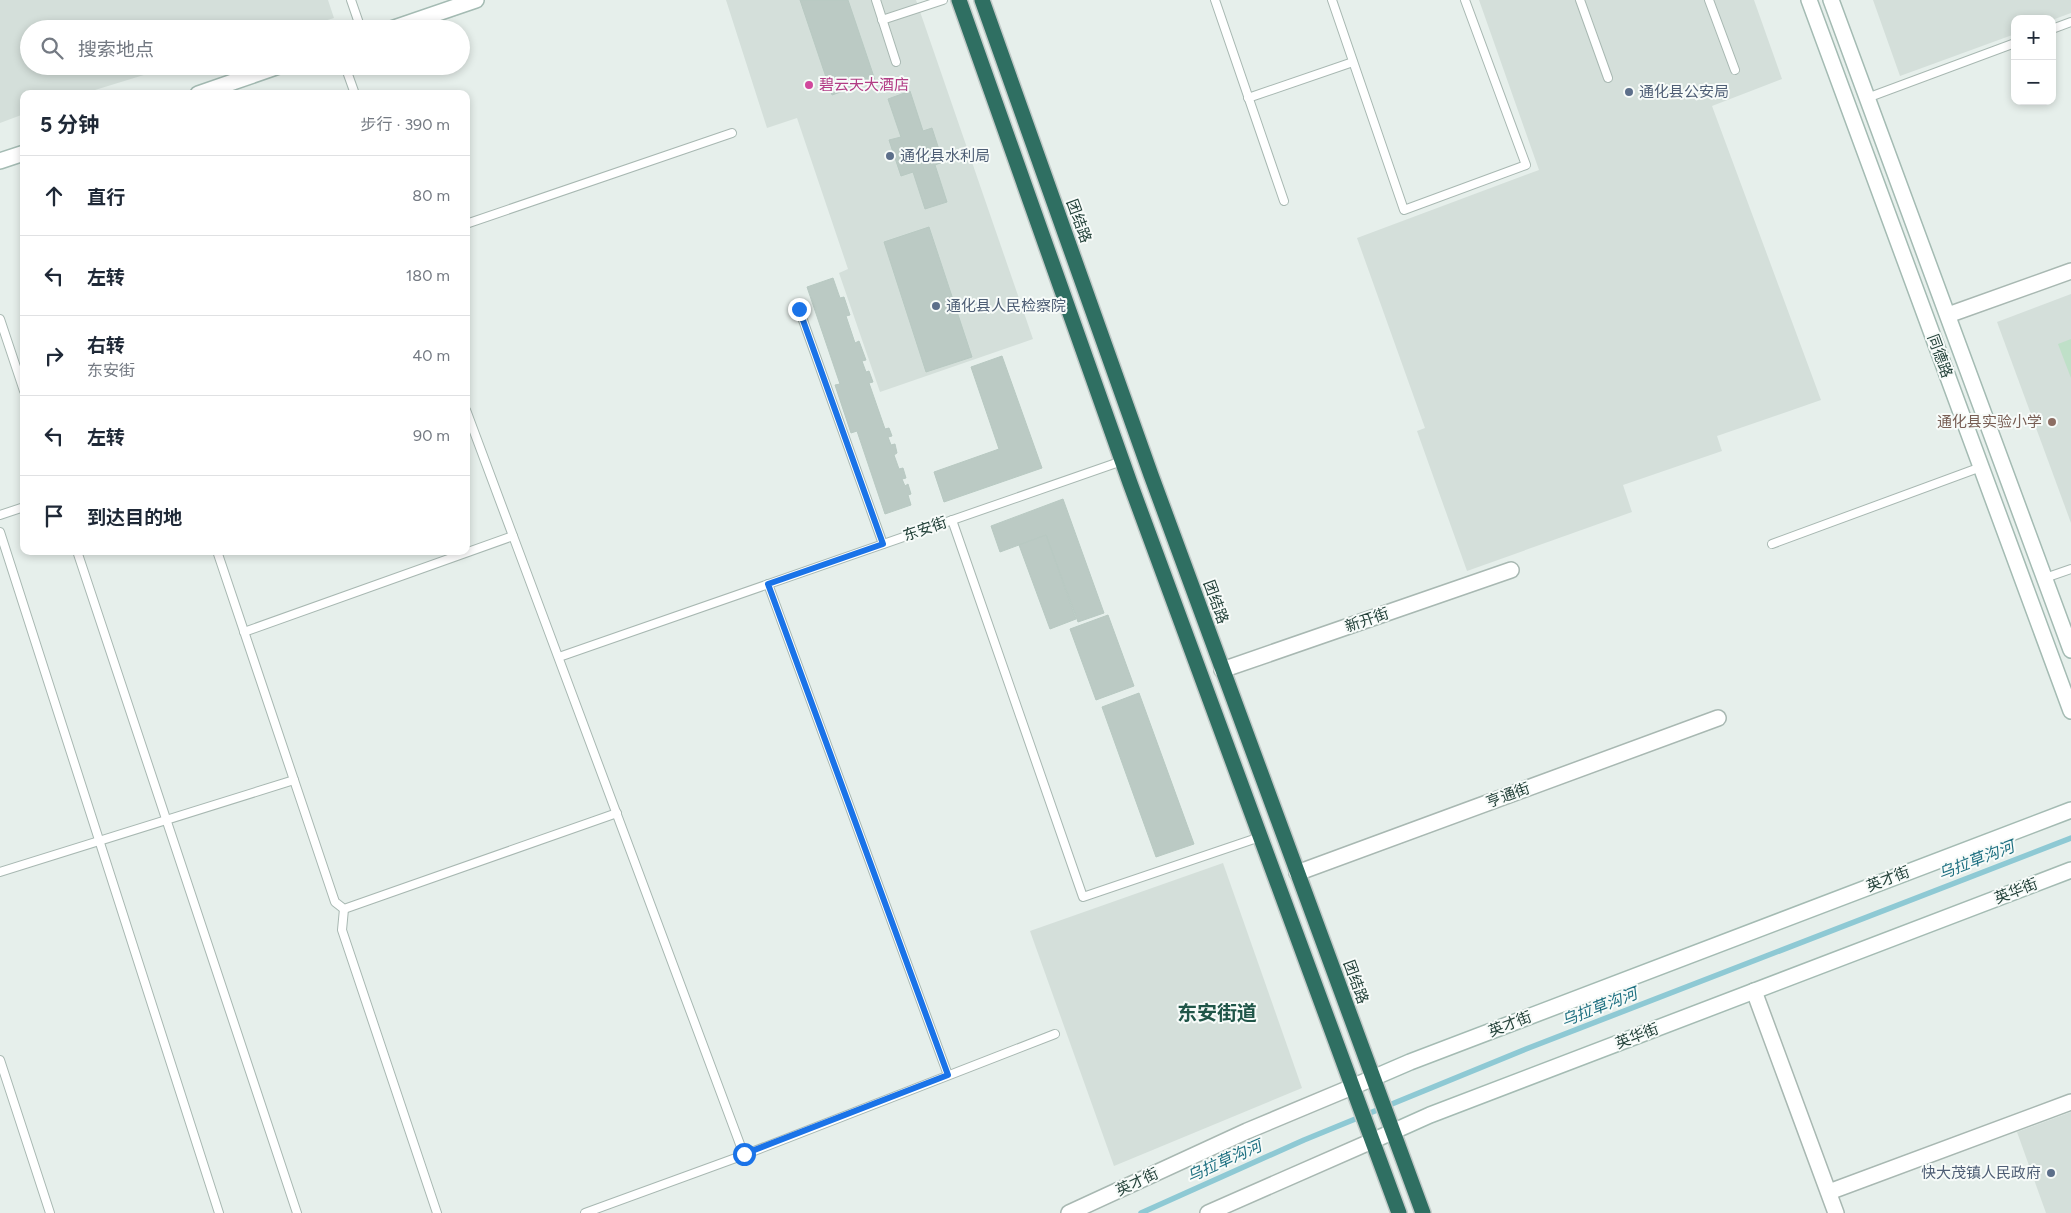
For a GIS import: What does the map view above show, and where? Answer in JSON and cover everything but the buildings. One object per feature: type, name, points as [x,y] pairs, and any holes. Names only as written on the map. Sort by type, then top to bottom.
[{"type":"highway","points":[[958,0],[1122,461],[1399,1213]]},
{"type":"highway","name":"团结路","points":[[982,0],[1222,670],[1423,1213]]},
{"type":"street","points":[[417,20],[476,0]]},
{"type":"street","name":"同德路","points":[[1808,0],[2071,711]]},
{"type":"street","name":"同德路","points":[[1831,0],[2071,650]]},
{"type":"street","points":[[210,90],[253,75]]},
{"type":"street","points":[[0,160],[20,153]]},
{"type":"street","points":[[1948,315],[2071,271]]},
{"type":"street","name":"新开街","points":[[1222,670],[1511,570]]},
{"type":"street","name":"亨通街","points":[[1297,873],[1718,718]]},
{"type":"street","name":"英才街","points":[[1068,1213],[1239,1135],[1373,1078],[2071,810]]},
{"type":"street","name":"英华街","points":[[1208,1213],[1430,1115],[2071,870]]},
{"type":"street","points":[[1754,991],[1836,1213]]},
{"type":"street","points":[[1829,1192],[2071,1102]]},
{"type":"lane","points":[[351,0],[358,20]]},
{"type":"lane","points":[[876,0],[896,62]]},
{"type":"lane","points":[[882,20],[943,0]]},
{"type":"lane","points":[[1214,0],[1284,202]]},
{"type":"lane","points":[[1332,0],[1404,210],[1526,165],[1465,0]]},
{"type":"lane","points":[[1580,0],[1608,78]]},
{"type":"lane","points":[[1709,0],[1734,70]]},
{"type":"lane","points":[[2056,27],[2071,22]]},
{"type":"lane","points":[[1867,98],[2011,44]]},
{"type":"lane","points":[[1248,98],[1353,62]]},
{"type":"lane","points":[[348,75],[354,90]]},
{"type":"lane","points":[[470,223],[732,133]]},
{"type":"lane","points":[[799,309],[883,544]]},
{"type":"lane","points":[[0,320],[20,379]]},
{"type":"lane","points":[[470,420],[744,1154]]},
{"type":"lane","name":"东安街","points":[[558,657],[1122,461]]},
{"type":"lane","points":[[1772,544],[1981,467]]},
{"type":"lane","points":[[0,515],[20,508]]},
{"type":"lane","points":[[952,520],[1083,897],[1260,837]]},
{"type":"lane","points":[[0,532],[219,1213]]},
{"type":"lane","points":[[470,552],[514,536]]},
{"type":"lane","points":[[78,555],[297,1213]]},
{"type":"lane","points":[[218,555],[335,902],[344,909]]},
{"type":"lane","points":[[244,632],[461,555]]},
{"type":"lane","points":[[2045,578],[2071,569]]},
{"type":"lane","points":[[768,584],[948,1075]]},
{"type":"lane","points":[[0,872],[294,780]]},
{"type":"lane","points":[[344,909],[617,813]]},
{"type":"lane","points":[[344,909],[342,930],[437,1213]]},
{"type":"lane","points":[[585,1213],[1055,1034]]},
{"type":"lane","points":[[0,1060],[50,1213]]},
{"type":"shaded area","points":[[0,0],[328,0],[334,18],[327,20],[20,20],[20,75],[144,75],[95,90],[20,90],[20,116],[0,123]]},
{"type":"shaded area","points":[[726,0],[916,0],[1033,339],[880,392],[839,273],[848,269],[797,118],[767,128]]},
{"type":"shaded area","points":[[1479,0],[1754,0],[1782,79],[1712,106],[1821,400],[1717,436],[1722,451],[1623,485],[1632,512],[1467,571],[1417,431],[1425,428],[1357,238],[1539,170]]},
{"type":"shaded area","points":[[1873,0],[2071,0],[2071,13],[2056,19],[2056,15],[2011,15],[2011,35],[1900,76]]},
{"type":"shaded area","name":"通化县实验小学","points":[[2071,294],[2071,523],[1997,322]]},
{"type":"shaded area","points":[[1223,863],[1302,1088],[1114,1166],[1030,931]]},
{"type":"shaded area","name":"快大茂镇人民政府","points":[[2071,1112],[2071,1213],[2046,1213],[2017,1132]]},
{"type":"green space","points":[[2071,339],[2071,378],[2058,344]]},
{"type":"waterway","name":"乌拉草沟河","points":[[1141,1213],[1304,1140],[1526,1049],[2071,838]]},
{"type":"place","name":"碧云天大酒店","points":[[809,85]]},
{"type":"place","name":"通化县公安局","points":[[1629,92]]},
{"type":"place","name":"通化县水利局","points":[[890,156]]},
{"type":"place","name":"通化县人民检察院","points":[[936,306]]},
{"type":"place","name":"通化县实验小学","points":[[2052,422]]},
{"type":"place","name":"快大茂镇人民政府","points":[[2051,1173]]},
{"type":"district","name":"东安街道","points":[[1217,1013]]},
{"type":"route","points":[[744,1154],[948,1075],[768,584],[883,544],[799,309]]}]
